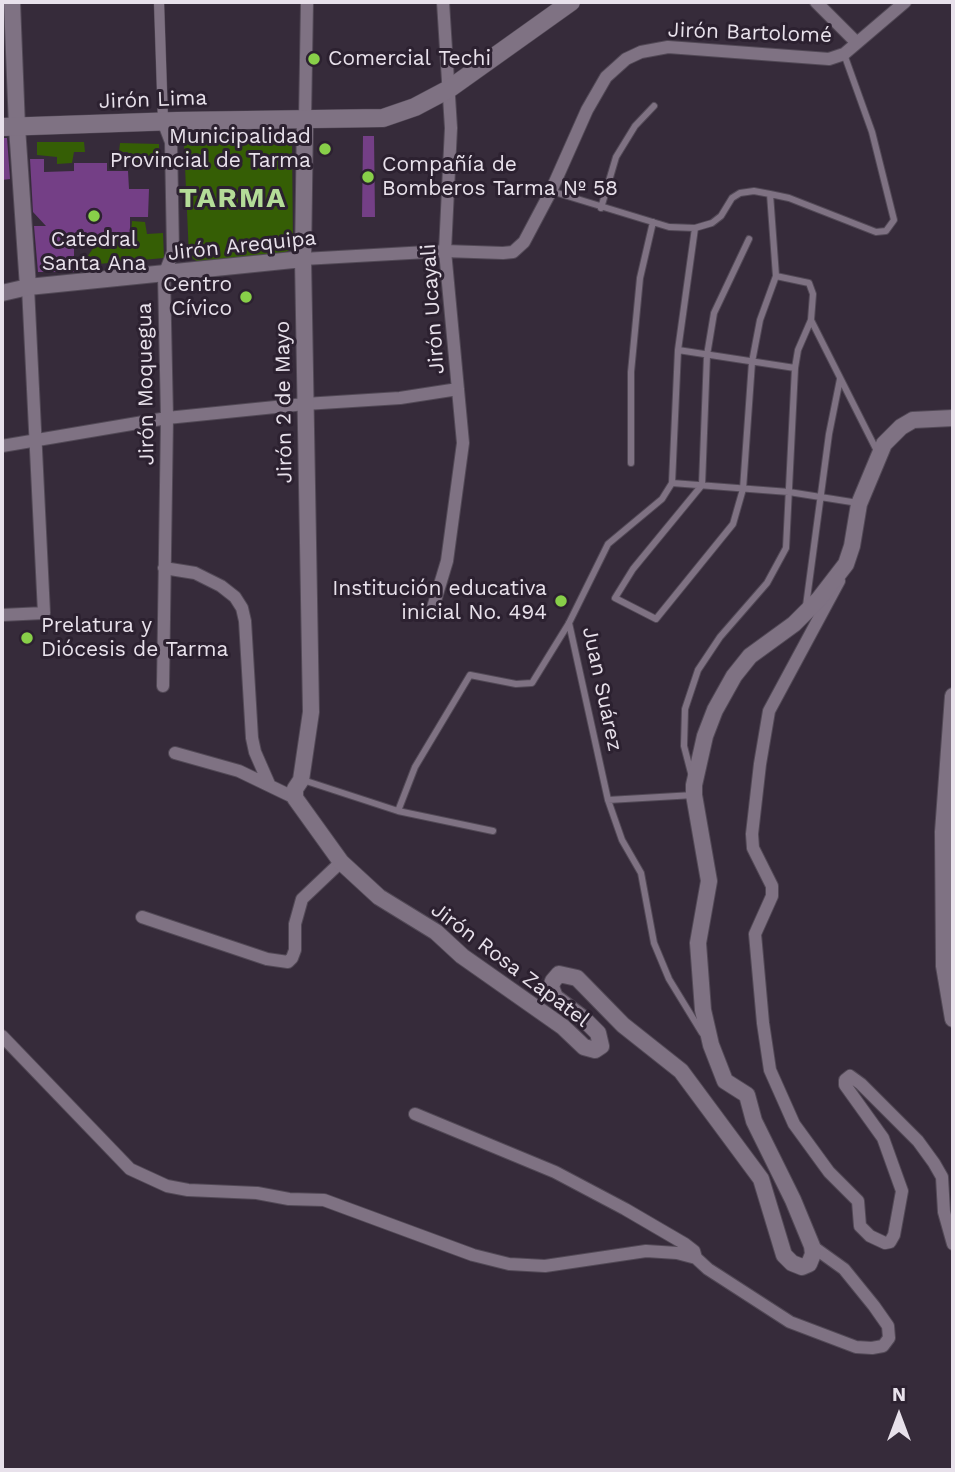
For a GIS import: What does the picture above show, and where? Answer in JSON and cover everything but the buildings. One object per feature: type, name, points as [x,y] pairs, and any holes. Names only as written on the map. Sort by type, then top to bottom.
[{"type":"main road","name":"Jirón Lima","points":[[9,127],[163,121],[383,118],[415,107],[449,89],[571,2]]},
{"type":"street","points":[[2,615],[44,613],[28,288],[9,127],[12,2]]},
{"type":"street","name":"Jirón Moquegua","points":[[159,2],[163,121],[171,142],[173,252],[164,275],[167,418],[163,686]]},
{"type":"street","name":"Jirón 2 de Mayo","points":[[295,798],[295,789],[301,780],[311,712],[303,259],[307,2]]},
{"type":"street","name":"Jirón Ucayali","points":[[432,611],[447,561],[463,443],[445,251],[451,128],[443,2]]},
{"type":"street","points":[[816,2],[856,42]]},
{"type":"street","name":"Jirón Bartolomé","points":[[519,248],[551,191],[587,110],[606,77],[626,59],[641,52],[668,47],[829,59],[844,54],[905,2]]},
{"type":"street","name":"Jirón Arequipa","points":[[2,293],[303,259],[445,251],[503,253],[519,248]]},
{"type":"street","points":[[2,446],[167,418],[304,404],[400,398],[458,389]]},
{"type":"street","points":[[953,418],[913,420],[901,427],[884,444],[879,454],[859,504],[846,564],[769,711],[752,834],[753,848],[772,886],[772,896],[755,934],[763,1024],[770,1070],[794,1124],[829,1172],[858,1201],[860,1226],[870,1236],[885,1243],[890,1241],[894,1235],[902,1191],[883,1138],[845,1085],[845,1080],[850,1076],[861,1084],[918,1141],[934,1163],[942,1177],[944,1212],[953,1244]]},
{"type":"street","points":[[2,1036],[130,1169],[167,1186],[188,1190],[257,1192],[289,1199],[324,1200],[473,1255],[509,1264],[545,1266],[660,1250],[696,1258],[708,1269],[790,1322],[856,1347],[883,1346],[889,1338],[888,1326],[844,1269],[812,1246],[793,1200],[754,1121],[747,1095],[725,1081],[711,1045],[703,1010],[698,943],[709,881],[694,790],[705,736],[715,710],[734,676],[750,656],[805,614],[846,564]]},
{"type":"street","points":[[164,568],[195,573],[235,597],[242,608],[252,738],[269,784]]},
{"type":"street","points":[[953,696],[943,832],[948,887],[944,966],[953,1019]]},
{"type":"street","name":"Jirón Rosa Zapatel","points":[[175,753],[239,771],[295,798],[341,862],[379,897],[436,932],[462,956],[563,1027],[584,1047],[594,1050],[601,1046],[598,1033],[555,997],[551,987],[559,974],[577,978],[623,1025],[681,1071],[692,1084],[710,1113],[761,1179],[784,1255],[792,1263],[802,1267],[809,1264],[813,1254],[812,1246]]},
{"type":"street","points":[[142,918],[267,959],[288,962],[295,950],[295,923],[302,899],[341,862]]},
{"type":"street","points":[[415,1114],[555,1172],[685,1244],[694,1251],[696,1258]]},
{"type":"lane","points":[[551,191],[668,227],[695,228],[712,223],[721,216],[732,198],[740,193],[754,191],[789,198],[876,232],[886,231],[894,220],[872,132],[844,54]]},
{"type":"lane","points":[[601,208],[616,158],[635,127],[654,106]]},
{"type":"lane","points":[[749,239],[715,313],[706,355],[702,485],[633,569],[615,598],[656,619],[733,524],[743,489],[752,362],[760,320],[776,276],[770,194]]},
{"type":"lane","points":[[631,463],[631,372],[640,278],[653,222]]},
{"type":"lane","points":[[695,228],[678,351],[672,483],[789,492],[859,504]]},
{"type":"lane","points":[[608,800],[694,790],[684,746],[685,709],[698,670],[720,637],[767,583],[786,548],[795,368],[798,350],[811,320],[813,294],[809,283],[776,276]]},
{"type":"lane","points":[[811,320],[879,454]]},
{"type":"lane","points":[[678,351],[795,368]]},
{"type":"lane","points":[[805,614],[829,434],[840,379]]},
{"type":"lane","name":"Juan Suárez","points":[[672,483],[662,499],[608,544],[569,623],[608,800],[622,840],[641,873],[654,943],[694,1021],[711,1045]]},
{"type":"lane","points":[[398,811],[415,767],[470,675],[516,684],[532,683],[569,623]]},
{"type":"lane","points":[[301,780],[398,811],[493,831]]},
{"type":"green space","points":[[280,137],[292,142],[293,248],[280,255],[198,262],[189,256],[184,144],[186,138]]},
{"type":"green space","points":[[37,142],[84,142],[85,152],[74,152],[72,163],[57,164],[57,157],[37,155]]},
{"type":"green space","points":[[120,143],[159,144],[159,163],[130,162],[128,152],[119,152]]},
{"type":"green space","points":[[132,221],[145,222],[147,234],[163,233],[164,258],[87,265],[85,260],[94,247],[109,247],[123,234],[131,235]]},
{"type":"place","name":"Comercial Techi","points":[[314,59]]},
{"type":"place","name":"Municipalidad Provincial de Tarma","points":[[325,149]]},
{"type":"place","name":"Compañía de Bomberos Tarma Nº 58","points":[[368,177]]},
{"type":"place","name":"Catedral Santa Ana","points":[[94,216]]},
{"type":"place","name":"Centro Cívico","points":[[246,297]]},
{"type":"place","name":"Institución educativa inicial No. 494","points":[[561,601]]},
{"type":"place","name":"Prelatura y Diócesis de Tarma","points":[[27,638]]},
{"type":"district","name":"TARMA","points":[[233,199]]}]
